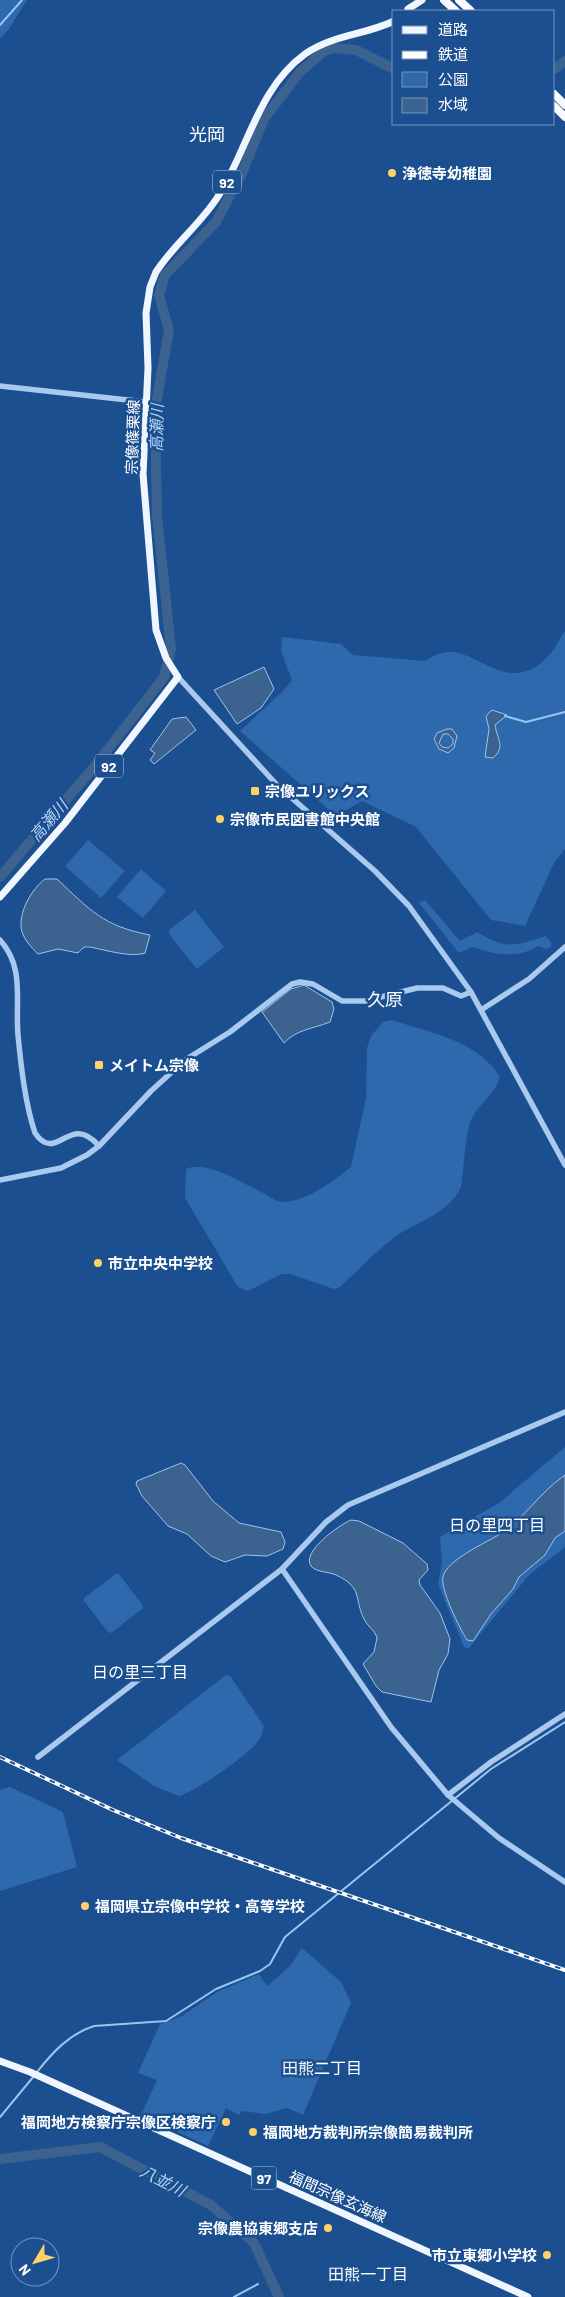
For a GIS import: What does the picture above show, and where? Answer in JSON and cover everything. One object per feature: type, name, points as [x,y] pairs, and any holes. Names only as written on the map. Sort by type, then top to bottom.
[{"type":"highway","points":[[444,0],[455,10]]},
{"type":"highway","points":[[459,0],[470,10]]},
{"type":"highway","points":[[555,95],[565,105]]},
{"type":"highway","points":[[555,107],[565,117]]},
{"type":"main road","points":[[407,10],[412,0]]},
{"type":"main road","points":[[407,10],[422,0]]},
{"type":"main road","name":"宗像篠栗線","points":[[178,677],[160,645],[154,620],[143,474],[148,368],[146,313],[150,287],[165,258],[198,223],[218,196],[255,119],[272,89],[288,68],[315,47],[392,22]]},
{"type":"main road","name":"92","points":[[0,897],[66,823],[178,677]]},
{"type":"main road","name":"福間宗像玄海線","points":[[0,2061],[39,2076],[528,2297]]},
{"type":"street","points":[[0,386],[146,402]]},
{"type":"street","points":[[178,677],[277,785],[374,871],[409,906],[471,992],[565,1165]]},
{"type":"street","points":[[0,940],[13,958],[18,975],[17,1015],[20,1053],[35,1133],[43,1142],[52,1144],[74,1133],[81,1133],[90,1136],[99,1146]]},
{"type":"street","points":[[481,1010],[528,979],[565,947]]},
{"type":"street","points":[[0,1180],[61,1168],[99,1146],[151,1091],[185,1060],[230,1032],[292,984],[307,983],[338,1000],[356,1002],[417,988],[443,988],[461,996],[471,992]]},
{"type":"street","points":[[38,1758],[282,1569],[326,1522],[348,1505],[388,1486],[565,1412]]},
{"type":"street","points":[[282,1569],[392,1727],[449,1796],[499,1838],[565,1882]]},
{"type":"street","points":[[449,1796],[491,1762],[565,1714]]},
{"type":"green space","points":[[0,0],[27,0],[9,29],[0,39]]},
{"type":"green space","points":[[565,631],[565,849],[554,863],[525,926],[491,920],[416,827],[362,801],[336,816],[240,731],[284,690],[292,680],[281,651],[282,637],[341,644],[353,655],[426,661],[439,653],[452,652],[465,655],[502,671],[515,673],[529,670],[542,662],[552,652]]},
{"type":"green space","points":[[88,840],[125,871],[101,898],[65,866]]},
{"type":"green space","points":[[141,869],[166,891],[143,918],[117,897]]},
{"type":"green space","points":[[425,900],[460,941],[477,932],[503,944],[517,944],[545,936],[551,942],[551,947],[546,949],[538,946],[521,953],[505,954],[472,947],[459,953],[419,903]]},
{"type":"green space","points":[[195,910],[224,947],[197,969],[169,934],[169,930]]},
{"type":"green space","points":[[392,1020],[466,1046],[491,1065],[500,1077],[495,1088],[472,1118],[466,1142],[461,1187],[448,1205],[439,1212],[400,1233],[371,1257],[340,1287],[334,1289],[290,1274],[281,1274],[248,1291],[238,1287],[185,1198],[186,1169],[204,1167],[215,1170],[282,1202],[301,1198],[319,1190],[336,1179],[351,1167],[366,1098],[367,1048],[371,1036],[383,1022]]},
{"type":"green space","points":[[565,1447],[565,1547],[529,1575],[468,1649],[464,1647],[438,1584],[442,1563],[440,1537],[499,1503]]},
{"type":"green space","points":[[116,1574],[119,1574],[143,1606],[142,1609],[111,1633],[108,1632],[84,1601],[84,1598]]},
{"type":"green space","points":[[226,1675],[230,1676],[264,1726],[259,1740],[234,1763],[187,1793],[179,1796],[154,1786],[117,1760]]},
{"type":"green space","points":[[10,1787],[63,1812],[77,1867],[0,1891],[0,1790]]},
{"type":"green space","points":[[302,1948],[341,1982],[351,2003],[303,2115],[287,2108],[266,2114],[241,2111],[239,2115],[226,2108],[208,2146],[141,2115],[157,2080],[138,2073],[160,2024],[182,2016],[217,1992],[259,1974],[267,1986],[290,1966]]},
{"type":"water","points":[[264,667],[274,689],[261,708],[237,724],[214,690]]},
{"type":"water","points":[[492,710],[507,715],[495,725],[500,746],[493,758],[485,757],[489,729],[486,716]]},
{"type":"water","points":[[186,717],[196,730],[154,764],[150,760],[155,753],[150,750],[172,719]]},
{"type":"water","points":[[452,729],[457,736],[454,748],[448,753],[439,749],[434,739],[437,733]],"holes":[[[443,734],[448,734],[453,739],[453,744],[448,748],[442,747],[439,743]]]},
{"type":"water","points":[[45,879],[57,879],[89,908],[109,922],[150,935],[145,953],[129,954],[84,947],[78,953],[58,949],[38,954],[23,935],[21,920],[28,900]]},
{"type":"water","points":[[304,985],[332,1002],[334,1009],[330,1022],[300,1032],[284,1043],[262,1012],[291,989]]},
{"type":"water","points":[[181,1463],[185,1465],[213,1501],[239,1523],[281,1532],[285,1542],[283,1549],[267,1556],[245,1555],[225,1562],[211,1556],[187,1534],[168,1526],[142,1496],[136,1484],[137,1481]]},
{"type":"water","points":[[565,1475],[565,1531],[555,1538],[545,1555],[519,1577],[513,1589],[491,1614],[473,1641],[467,1640],[444,1590],[443,1577],[446,1571],[459,1558],[509,1528],[548,1489]]},
{"type":"water","points":[[351,1520],[359,1521],[403,1543],[427,1564],[428,1570],[419,1580],[420,1585],[440,1613],[450,1639],[448,1654],[439,1670],[431,1702],[382,1692],[376,1686],[363,1664],[374,1652],[377,1638],[364,1619],[354,1589],[345,1580],[333,1574],[316,1570],[311,1566],[309,1560],[316,1547],[330,1533]]},
{"type":"waterway","points":[[0,25],[22,0]]},
{"type":"waterway","name":"高瀬川","points":[[0,877],[95,766],[164,677],[171,649],[157,515],[155,410],[169,330],[159,295],[165,275],[216,222],[242,173],[264,119],[300,72],[324,51],[334,48],[356,50],[392,68]]},
{"type":"waterway","name":"高瀬川","points":[[555,68],[565,61]]},
{"type":"waterway","points":[[505,716],[526,722],[565,712]]},
{"type":"waterway","points":[[37,2072],[62,2045],[85,2029],[94,2026],[166,2021],[216,1989],[260,1971],[270,1964],[285,1937],[491,1769],[565,1722]]},
{"type":"waterway","points":[[0,2117],[34,2076]]},
{"type":"waterway","name":"八並川","points":[[0,2159],[100,2147],[211,2205],[254,2243],[279,2297]]},
{"type":"waterway","points":[[234,2297],[258,2284]]},
{"type":"railway","points":[[0,1757],[113,1810],[181,1838],[565,1970]]},
{"type":"place","name":"浄徳寺幼稚園","points":[[392,173]]},
{"type":"place","name":"宗像ユリックス","points":[[255,791]]},
{"type":"place","name":"宗像市民図書館中央館","points":[[220,819]]},
{"type":"place","name":"メイトム宗像","points":[[99,1065]]},
{"type":"place","name":"市立中央中学校","points":[[98,1263]]},
{"type":"place","name":"福岡県立宗像中学校・高等学校","points":[[85,1906]]},
{"type":"place","name":"福岡地方検察庁宗像区検察庁","points":[[226,2122]]},
{"type":"place","name":"福岡地方裁判所宗像簡易裁判所","points":[[253,2132]]},
{"type":"place","name":"宗像農協東郷支店","points":[[328,2228]]},
{"type":"place","name":"市立東郷小学校","points":[[547,2255]]},
{"type":"district","name":"光岡","points":[[207,134]]},
{"type":"district","name":"久原","points":[[385,999]]},
{"type":"district","name":"日の里四丁目","points":[[497,1524]]},
{"type":"district","name":"日の里三丁目","points":[[140,1671]]},
{"type":"district","name":"田熊二丁目","points":[[322,2067]]},
{"type":"district","name":"田熊一丁目","points":[[368,2273]]}]
